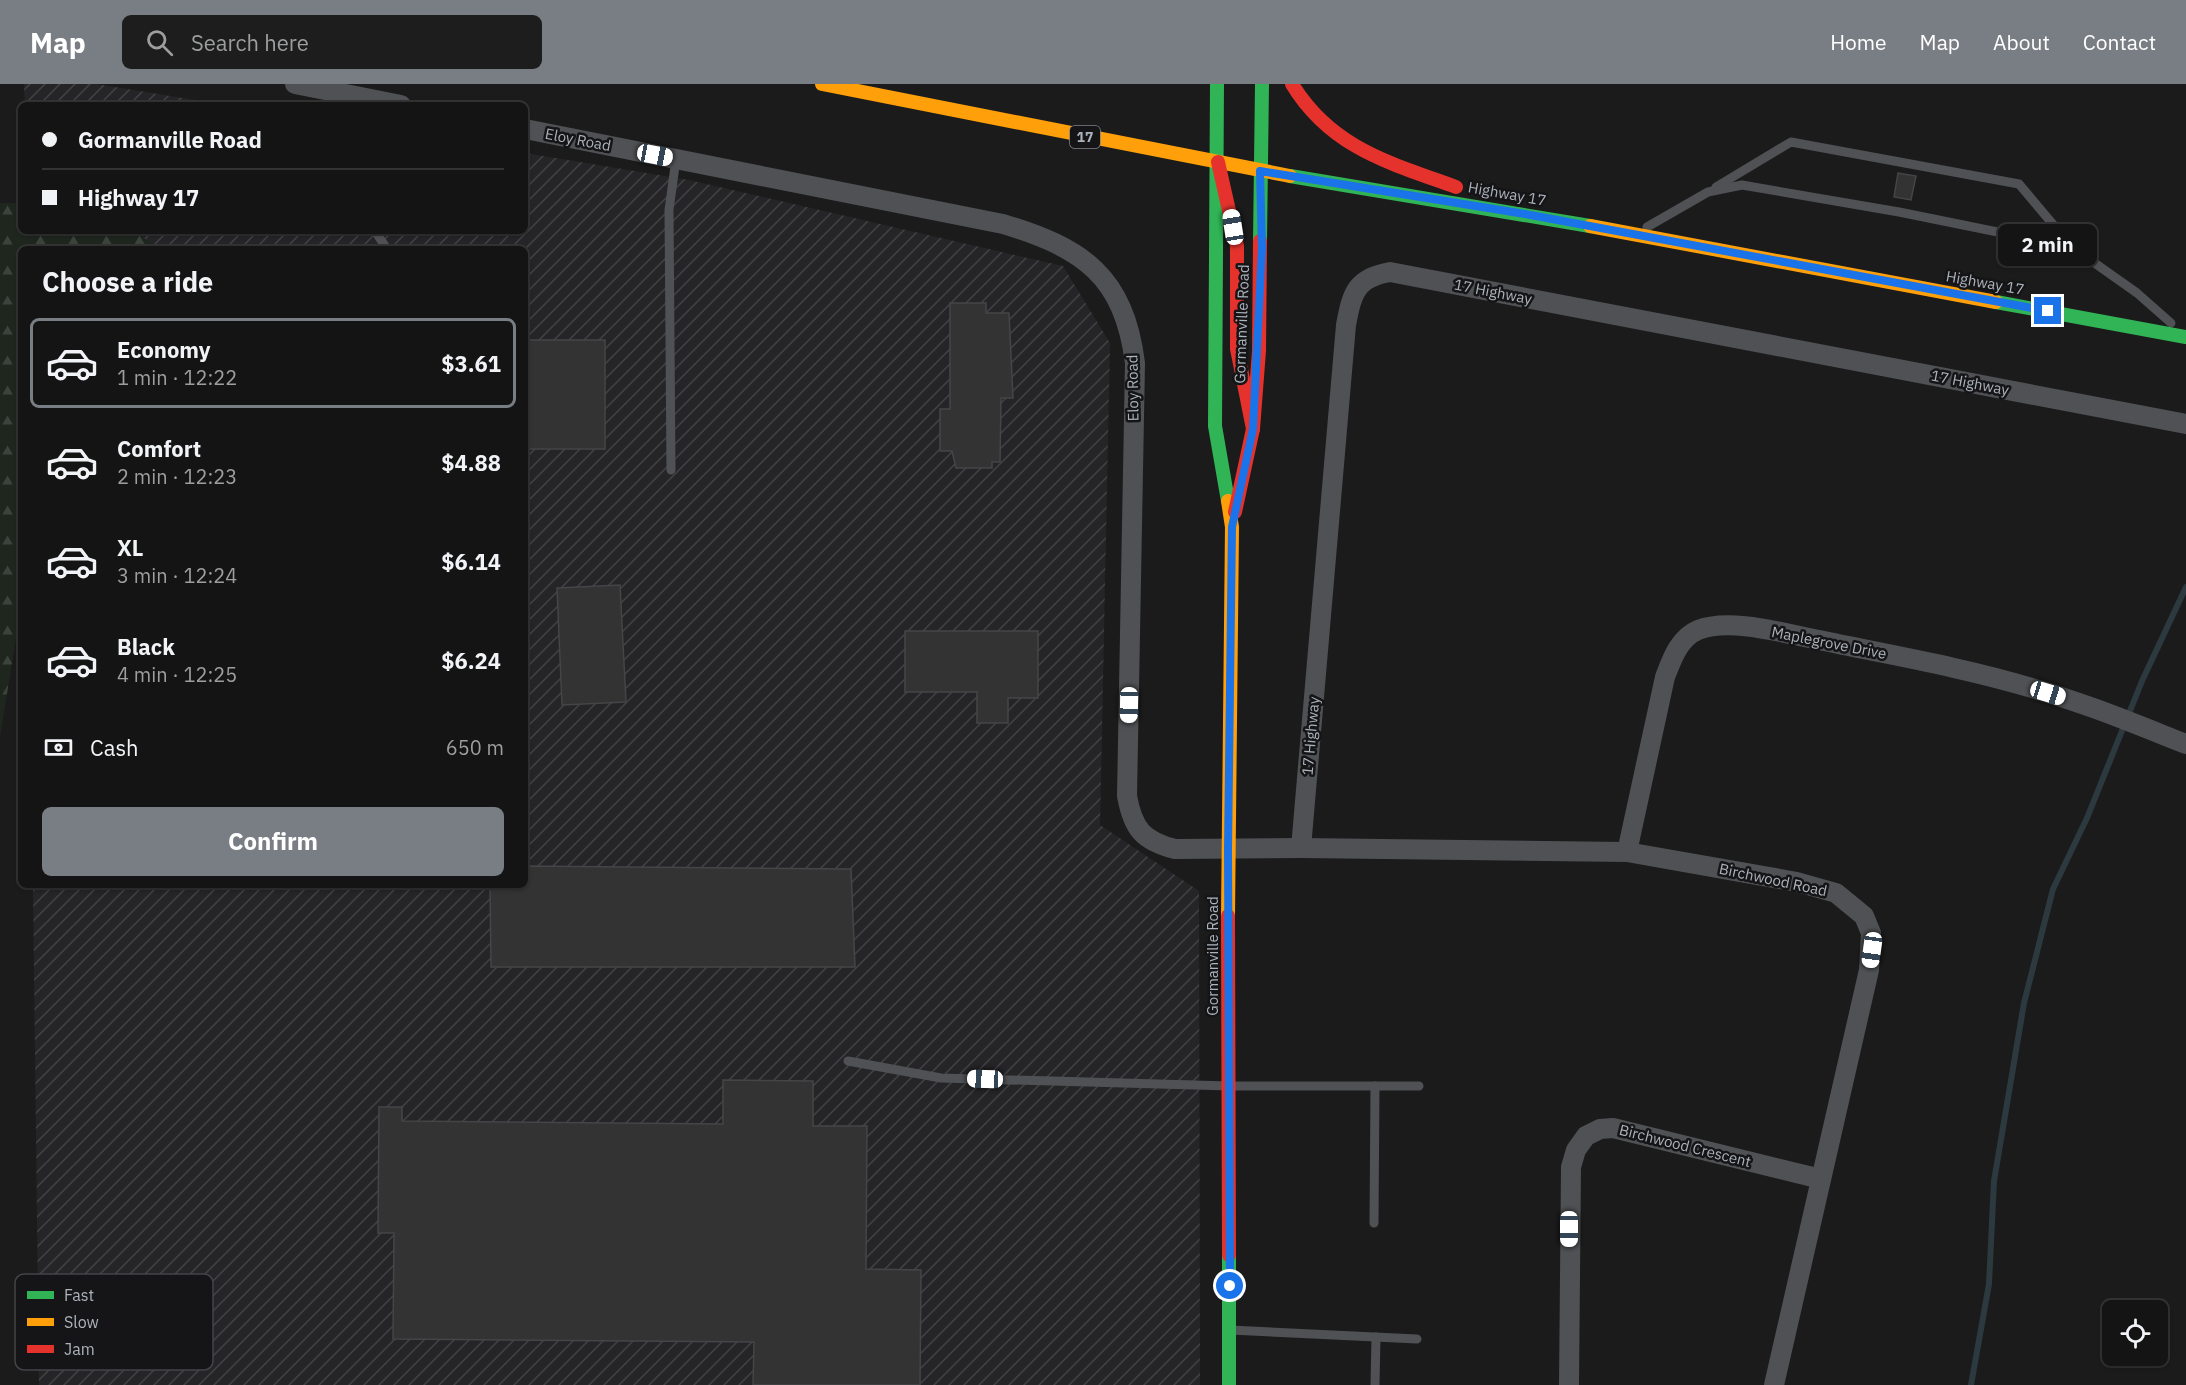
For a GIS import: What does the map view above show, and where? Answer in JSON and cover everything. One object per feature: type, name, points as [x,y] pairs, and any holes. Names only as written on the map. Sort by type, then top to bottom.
[{"type":"main road","name":"Highway 17","points":[[822,84],[1260,171],[1525,214],[2186,337]]},
{"type":"main road","name":"Gormanville Road","points":[[1217,84],[1215,426],[1232,527],[1228,849],[1229,1385]]},
{"type":"main road","name":"Gormanville Road","points":[[1232,527],[1253,429],[1262,248],[1260,171],[1262,84]]},
{"type":"main road","points":[[1292,84],[1301,103],[1341,142],[1525,214]]},
{"type":"main road","points":[[1218,162],[1237,246],[1237,349],[1253,429]]},
{"type":"street","points":[[295,84],[350,100],[370,102]]},
{"type":"street","name":"Eloy Road","points":[[528,130],[1003,224],[1065,247],[1079,256],[1113,290],[1124,312],[1135,363],[1127,796],[1131,818],[1142,834],[1157,844],[1175,849],[1228,849]]},
{"type":"street","name":"17 Highway","points":[[1301,848],[1346,325],[1356,289],[1364,280],[1390,272],[2186,424]]},
{"type":"street","name":"Maplegrove Drive","points":[[1627,852],[1665,677],[1673,656],[1684,640],[1696,631],[1714,626],[1786,634],[1981,675],[2099,709],[2186,744]]},
{"type":"street","name":"Birchwood Road","points":[[1228,849],[1627,852],[1819,887],[1851,903],[1864,916],[1871,933],[1869,970],[1773,1385]]},
{"type":"street","name":"Birchwood Crescent","points":[[1569,1385],[1569,1185],[1576,1150],[1586,1136],[1600,1129],[1613,1128],[1821,1179]]},
{"type":"lane","points":[[1634,235],[1791,142],[2019,184],[2072,248],[2137,294],[2186,337]]},
{"type":"lane","points":[[671,470],[669,210],[676,159]]},
{"type":"lane","points":[[1708,192],[1742,185],[1899,212],[2072,248]]},
{"type":"lane","points":[[848,1061],[941,1078],[1230,1086],[1419,1086]]},
{"type":"lane","points":[[1374,1223],[1375,1086]]},
{"type":"lane","points":[[1230,1330],[1417,1339]]},
{"type":"lane","points":[[1375,1385],[1376,1337]]},
{"type":"shaded area","points":[[24,84],[96,84],[207,102],[25,102]]},
{"type":"shaded area","points":[[528,153],[689,180],[1063,266],[1110,343],[1100,825],[1199,891],[1200,1385],[39,1385],[39,1370],[213,1370],[213,1274],[38,1274],[33,888],[528,888],[528,246],[26,246],[26,234],[528,234]]},
{"type":"green space","points":[[0,203],[18,203],[18,234],[138,234],[156,246],[18,246],[18,626],[0,737]]},
{"type":"building","points":[[1898,173],[1916,176],[1911,200],[1894,197]]},
{"type":"building","points":[[950,303],[986,303],[986,313],[1009,313],[1013,398],[1001,398],[1000,462],[992,462],[992,468],[956,468],[952,451],[940,451],[940,409],[950,409]]},
{"type":"building","points":[[528,340],[605,340],[605,449],[528,449]]},
{"type":"building","points":[[620,585],[626,702],[562,705],[557,588]]},
{"type":"building","points":[[905,631],[1038,631],[1038,698],[1008,698],[1008,723],[977,723],[977,692],[905,692]]},
{"type":"building","points":[[528,866],[851,869],[855,967],[491,967],[490,888],[528,888]]},
{"type":"building","points":[[723,1080],[813,1081],[813,1126],[867,1126],[866,1269],[921,1270],[920,1385],[753,1385],[754,1342],[393,1339],[394,1233],[378,1233],[379,1107],[402,1107],[402,1121],[723,1124]]},
{"type":"waterway","points":[[1971,1385],[1989,1284],[1994,1181],[2024,1003],[2053,889],[2087,818],[2142,681],[2186,587]]},
{"type":"traffic: fast","points":[[1217,84],[1215,426],[1228,501]]},
{"type":"traffic: fast","points":[[1260,241],[1262,84]]},
{"type":"traffic: fast","points":[[1290,176],[1590,226]]},
{"type":"traffic: fast","points":[[1996,302],[2186,337]]},
{"type":"traffic: fast","points":[[1229,1255],[1229,1385]]},
{"type":"traffic: slow","points":[[822,84],[1290,176]]},
{"type":"traffic: slow","points":[[1590,226],[1996,302]]},
{"type":"traffic: slow","points":[[1228,501],[1232,527],[1228,916]]},
{"type":"traffic: jam","points":[[1292,84],[1325,124],[1344,138],[1385,161],[1456,187]]},
{"type":"traffic: jam","points":[[1218,162],[1237,246],[1237,349],[1253,429]]},
{"type":"traffic: jam","points":[[1235,512],[1253,429],[1259,351],[1260,241]]},
{"type":"traffic: jam","points":[[1228,916],[1229,1255]]},
{"type":"route","points":[[1230,1286],[1228,849],[1232,527],[1253,429],[1259,351],[1262,248],[1260,171],[1525,214],[2048,311]]}]
